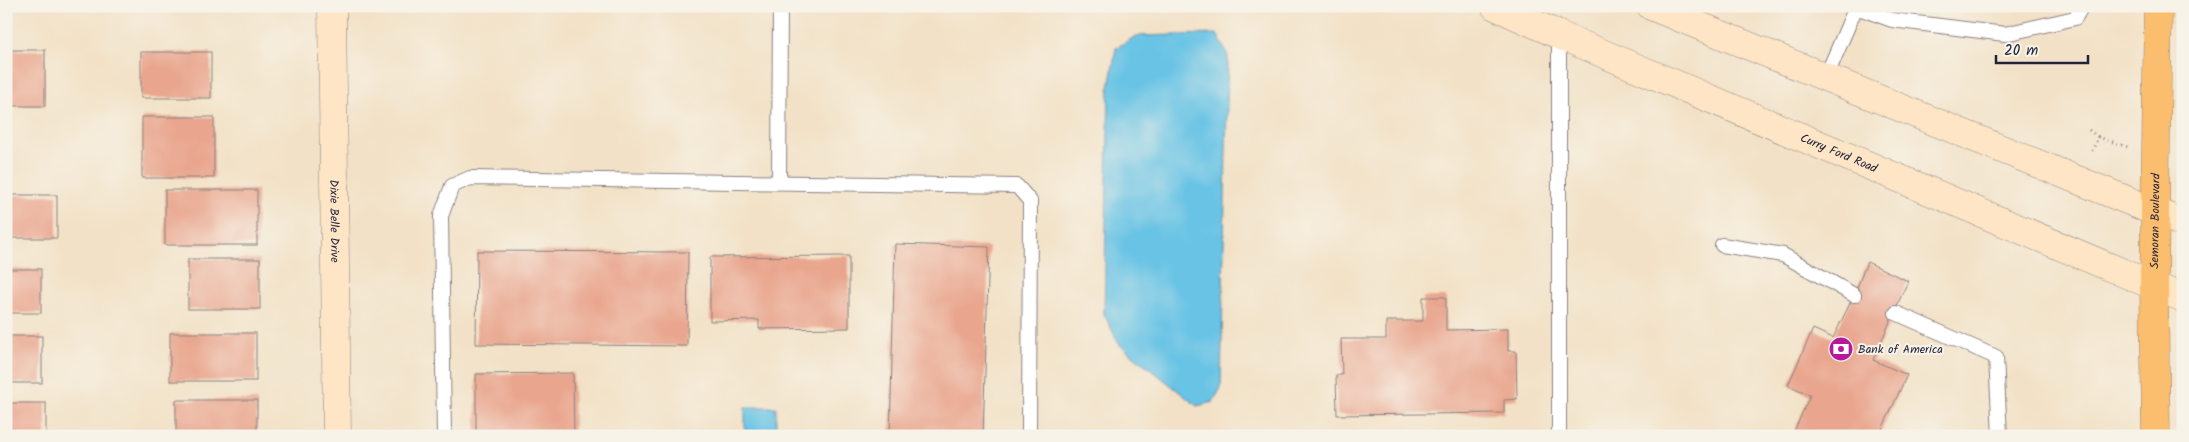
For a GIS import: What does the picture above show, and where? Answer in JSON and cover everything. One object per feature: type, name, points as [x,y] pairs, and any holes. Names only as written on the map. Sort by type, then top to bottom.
[{"type":"main road","name":"Dixie Belle Drive","points":[[332,6],[337,436]]},
{"type":"main road","name":"Curry Ford Road","points":[[1495,6],[1559,36],[2183,298]]},
{"type":"main road","points":[[1651,6],[2183,223]]},
{"type":"main road","name":"Semoran Boulevard","points":[[2156,436],[2154,286],[2158,6]]},
{"type":"lane","points":[[779,182],[780,6]]},
{"type":"lane","points":[[1826,78],[1854,7],[1892,20],[2005,34],[2075,18],[2082,6]]},
{"type":"lane","points":[[1559,36],[1559,436]]},
{"type":"lane","points":[[444,436],[441,216],[452,186],[470,178],[1017,186],[1030,201],[1029,436]]},
{"type":"lane","points":[[1722,245],[1782,255],[1854,295]]},
{"type":"lane","points":[[1896,313],[1996,357],[2000,436]]},
{"type":"path","points":[[2089,130],[2098,137],[2130,148]]},
{"type":"path","points":[[2092,151],[2098,137]]},
{"type":"water","points":[[1217,34],[1228,56],[1221,388],[1213,402],[1197,406],[1119,344],[1104,314],[1109,88],[1116,48],[1136,36]]},
{"type":"water","points":[[745,407],[776,407],[776,436],[745,436]]},
{"type":"building","points":[[6,50],[45,50],[45,106],[6,106]]},
{"type":"building","points":[[141,52],[211,52],[211,98],[141,98]]},
{"type":"building","points":[[6,117],[8,117],[8,178],[6,178]]},
{"type":"building","points":[[142,117],[214,117],[214,178],[142,178]]},
{"type":"building","points":[[165,190],[257,190],[257,245],[165,245]]},
{"type":"building","points":[[6,195],[57,195],[57,238],[6,238]]},
{"type":"building","points":[[895,244],[989,247],[983,436],[890,436]]},
{"type":"building","points":[[477,251],[688,252],[687,346],[476,344]]},
{"type":"building","points":[[849,256],[849,328],[759,329],[759,320],[710,321],[710,257]]},
{"type":"building","points":[[188,259],[260,259],[260,309],[188,309]]},
{"type":"building","name":"Bank of America","points":[[1867,262],[1908,281],[1873,360],[1907,375],[1879,436],[1792,436],[1810,395],[1788,385],[1813,329],[1833,338],[1854,295]]},
{"type":"building","points":[[6,269],[41,269],[41,313],[6,313]]},
{"type":"building","points":[[1423,297],[1446,297],[1446,330],[1508,329],[1508,351],[1516,351],[1517,399],[1504,400],[1504,413],[1337,415],[1336,375],[1342,375],[1341,339],[1386,339],[1386,321],[1423,321]]},
{"type":"building","points":[[170,333],[256,333],[256,381],[170,381]]},
{"type":"building","points":[[6,336],[42,336],[42,383],[6,383]]},
{"type":"building","points":[[573,373],[574,436],[476,436],[476,374]]},
{"type":"building","points":[[176,400],[257,400],[257,436],[176,436]]},
{"type":"building","points":[[6,403],[46,403],[46,436],[6,436]]},
{"type":"place","name":"Bank of America","points":[[1841,349]]}]
